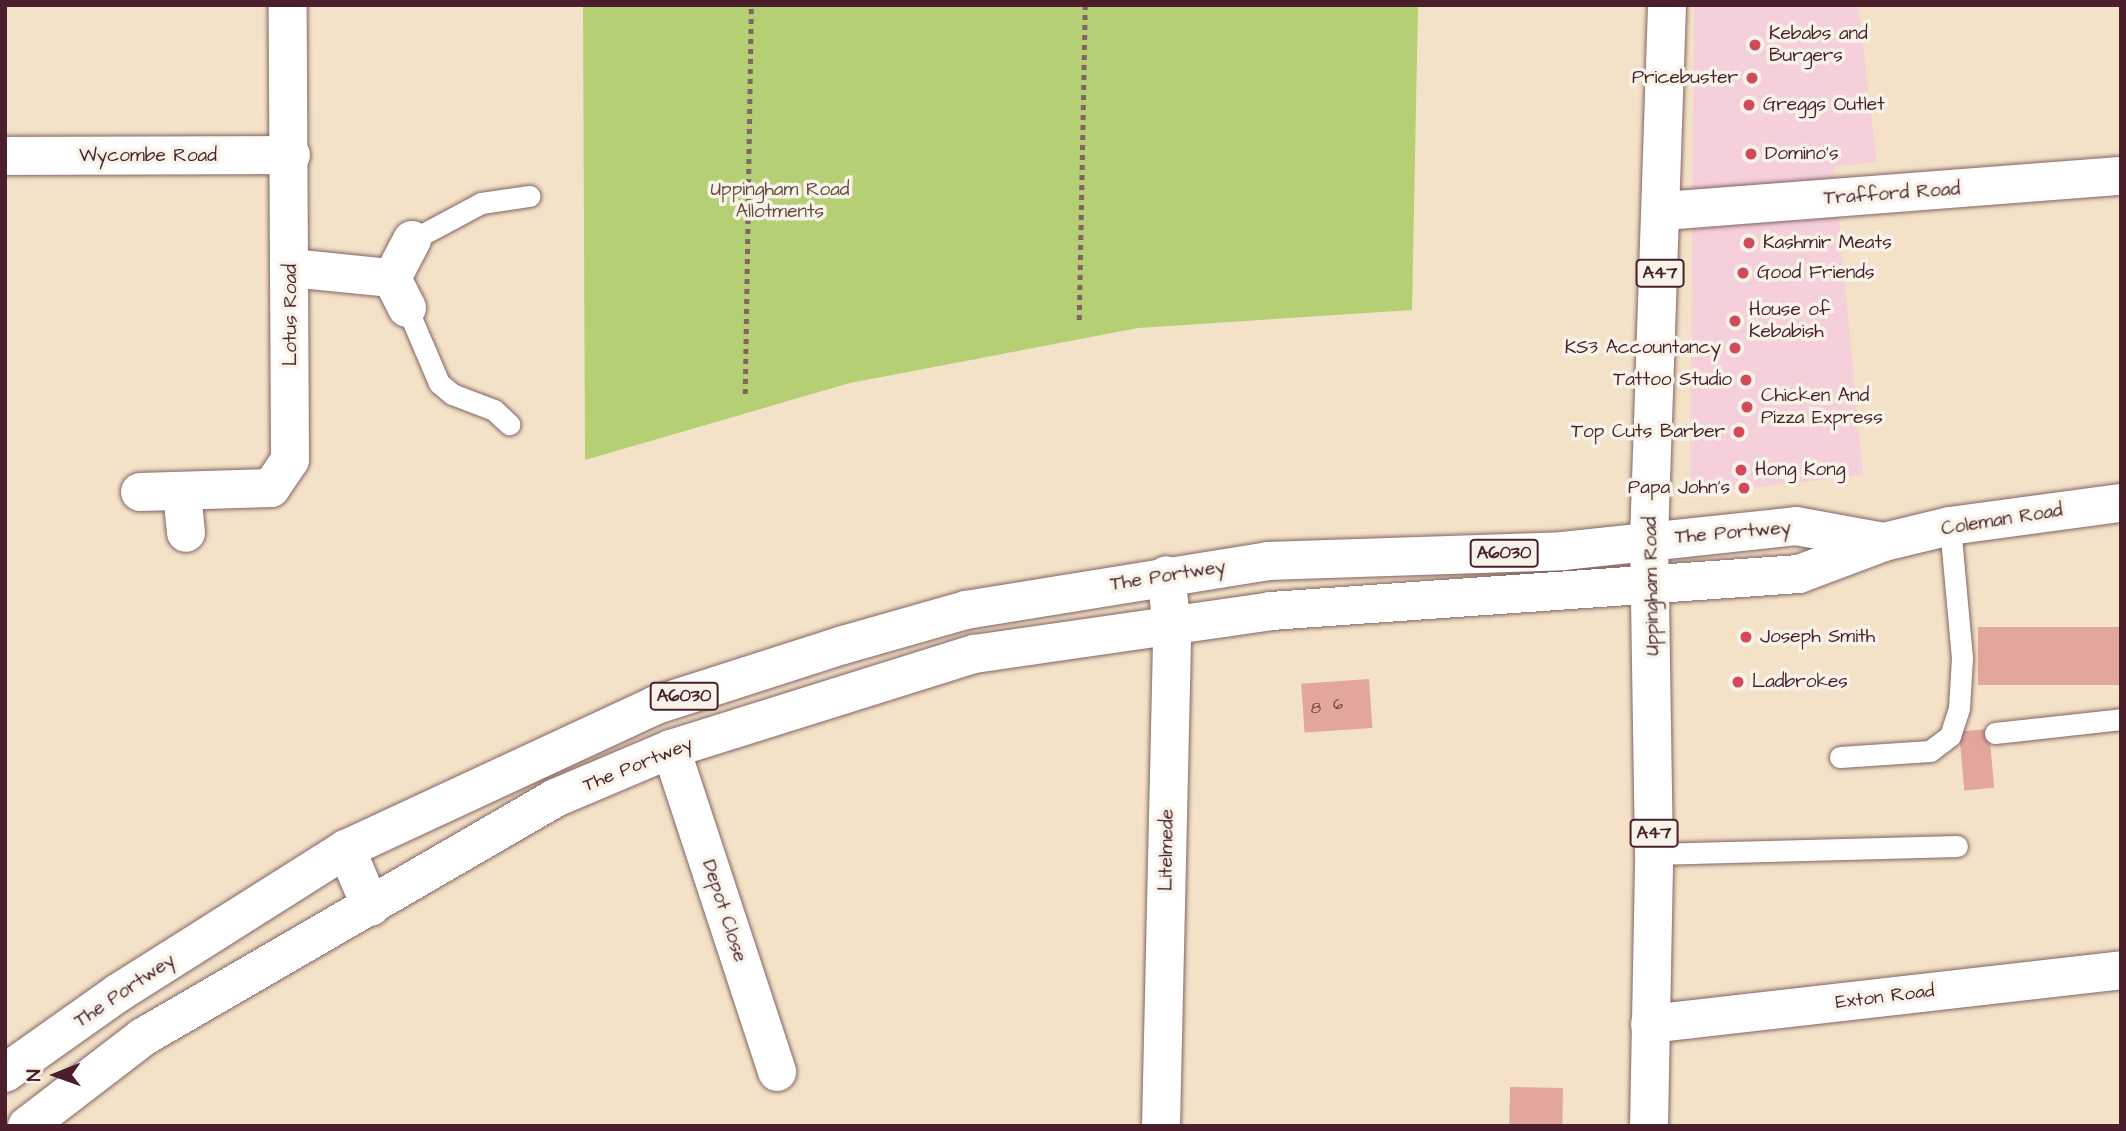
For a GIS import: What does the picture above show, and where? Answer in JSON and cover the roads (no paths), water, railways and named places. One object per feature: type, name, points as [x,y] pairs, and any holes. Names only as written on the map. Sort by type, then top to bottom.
[{"type":"main road","name":"Lotus Road","points":[[140,492],[271,488],[290,460],[291,155],[288,5]]},
{"type":"main road","name":"Uppingham Road","points":[[1649,1126],[1654,854],[1652,586],[1649,540],[1663,211],[1667,5]]},
{"type":"main road","name":"Wycombe Road","points":[[5,156],[291,155]]},
{"type":"main road","name":"Trafford Road","points":[[1663,211],[2121,176]]},
{"type":"main road","points":[[291,268],[400,293],[412,240]]},
{"type":"main road","points":[[183,492],[186,533]]},
{"type":"main road","name":"Coleman Road","points":[[1884,541],[1950,526],[2121,503]]},
{"type":"main road","name":"The Portwey","points":[[5,1073],[346,849],[656,705],[966,610],[1166,575],[1267,561],[1563,551],[1796,526],[1884,541]]},
{"type":"main road","name":"The Portwey","points":[[27,1126],[143,1037],[555,798],[671,749],[974,654],[1271,611],[1799,574],[1884,541]]},
{"type":"main road","name":"Litelmede","points":[[1161,1126],[1172,627],[1166,575]]},
{"type":"main road","name":"Depot Close","points":[[671,749],[777,1072]]},
{"type":"main road","points":[[346,849],[371,907]]},
{"type":"main road","name":"Exton Road","points":[[1650,1024],[2121,970]]},
{"type":"main road","points":[[5,1045],[49,1042]]},
{"type":"lane","points":[[412,240],[481,203],[529,196]]},
{"type":"lane","points":[[400,293],[439,383],[452,394],[494,410],[509,424]]},
{"type":"lane","points":[[1840,757],[1930,751],[1950,736],[1959,708],[1962,658],[1950,526]]},
{"type":"lane","points":[[1995,733],[2121,719]]},
{"type":"lane","points":[[1654,854],[1957,846]]},
{"type":"place","name":"Kebabs and Burgers","points":[[1755,45]]},
{"type":"place","name":"Pricebuster","points":[[1752,78]]},
{"type":"place","name":"Greggs Outlet","points":[[1749,105]]},
{"type":"place","name":"Domino's","points":[[1751,154]]},
{"type":"place","name":"Kashmir Meats","points":[[1749,243]]},
{"type":"place","name":"Good Friends","points":[[1743,273]]},
{"type":"place","name":"House of Kebabish","points":[[1735,321]]},
{"type":"place","name":"KS3 Accountancy","points":[[1735,348]]},
{"type":"place","name":"Tattoo Studio","points":[[1746,380]]},
{"type":"place","name":"Chicken And Pizza Express","points":[[1747,407]]},
{"type":"place","name":"Top Cuts Barber","points":[[1739,432]]},
{"type":"place","name":"Hong Kong","points":[[1741,470]]},
{"type":"place","name":"Papa John's","points":[[1744,488]]},
{"type":"place","name":"Joseph Smith","points":[[1746,637]]},
{"type":"place","name":"Ladbrokes","points":[[1738,682]]},
{"type":"park label","name":"Uppingham Road Allotments","points":[[780,201]]}]
